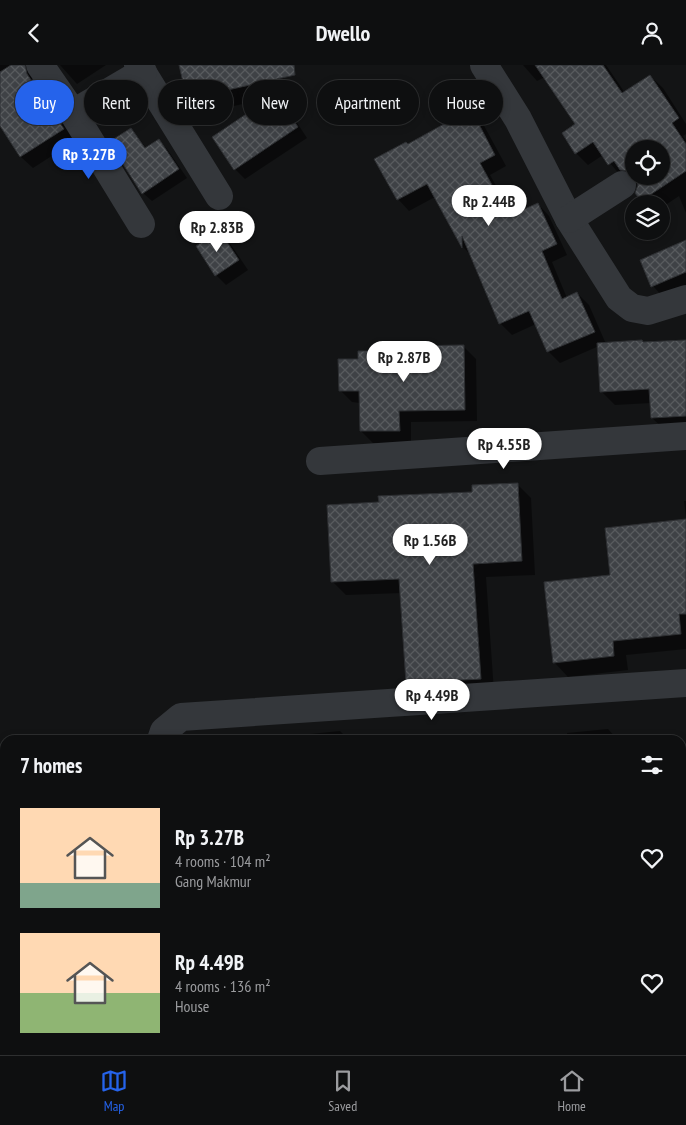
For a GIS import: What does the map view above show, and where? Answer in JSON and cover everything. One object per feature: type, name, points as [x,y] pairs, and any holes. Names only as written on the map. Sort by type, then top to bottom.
[{"type":"street","points":[[40,65],[50,80]]},
{"type":"street","points":[[484,65],[518,119],[569,219],[619,298],[632,309],[648,311],[686,299]]},
{"type":"street","points":[[74,112],[140,69],[219,196]]},
{"type":"street","points":[[74,115],[141,224]]},
{"type":"street","points":[[569,219],[622,185]]},
{"type":"street","points":[[320,461],[686,436]]},
{"type":"street","points":[[163,735],[164,731],[182,717],[686,683]]},
{"type":"building","points":[[11,65],[25,65],[27,74],[31,80],[15,80],[15,125],[61,125],[64,129],[20,157],[0,126],[0,72]]},
{"type":"building","points":[[179,65],[294,65],[295,75],[272,80],[243,80],[243,87],[233,89],[233,80],[183,80]]},
{"type":"building","points":[[535,65],[603,65],[622,93],[650,75],[679,118],[672,123],[686,144],[686,171],[670,182],[670,140],[625,140],[625,171],[620,170],[614,161],[608,165],[593,142],[575,154],[562,133],[575,124]]},
{"type":"building","points":[[243,116],[243,125],[297,125],[298,127],[234,170],[212,137],[230,125],[233,125],[233,123]]},
{"type":"building","points":[[442,125],[479,125],[495,155],[480,163],[509,216],[538,203],[557,244],[542,251],[562,299],[577,292],[595,332],[547,352],[529,311],[499,324],[462,236],[462,248],[427,184],[397,200],[374,159],[406,142],[408,144]]},
{"type":"building","points":[[131,128],[145,148],[159,139],[179,169],[142,194],[109,142]]},
{"type":"building","points":[[638,185],[665,185],[650,195],[636,195],[635,193]]},
{"type":"building","points":[[219,230],[239,260],[215,276],[196,246]]},
{"type":"building","points":[[686,240],[686,272],[651,287],[640,260]]},
{"type":"building","points":[[642,340],[643,342],[686,340],[686,416],[651,418],[649,389],[600,392],[597,343]]},
{"type":"building","points":[[464,345],[465,410],[399,411],[400,431],[360,431],[359,391],[339,391],[338,359],[358,359],[358,351],[407,351],[406,346]]},
{"type":"building","points":[[518,483],[522,561],[473,564],[481,679],[406,683],[399,579],[331,582],[327,505],[379,502],[378,496],[472,492],[472,485]]},
{"type":"building","points":[[686,519],[686,614],[679,614],[681,634],[613,641],[614,656],[553,663],[544,582],[610,575],[605,528]]}]
